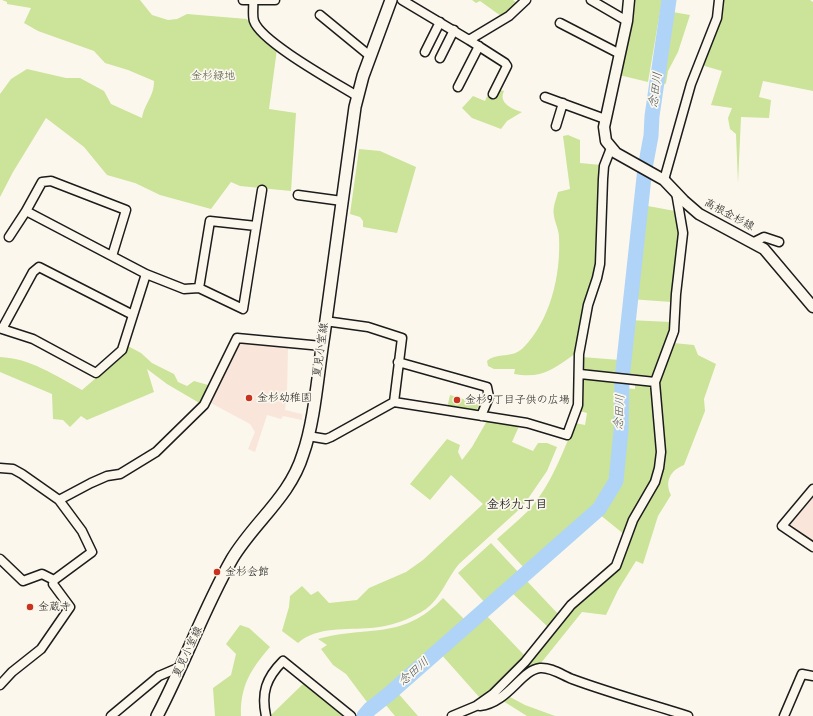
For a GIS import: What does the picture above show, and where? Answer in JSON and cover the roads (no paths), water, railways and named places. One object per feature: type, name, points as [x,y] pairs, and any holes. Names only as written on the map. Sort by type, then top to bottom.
[{"type":"main road","name":"夏見小室線","points":[[157,716],[233,558],[278,501],[296,475],[308,436],[358,96],[370,56],[391,0]]},
{"type":"street","points":[[243,0],[275,0]]},
{"type":"street","points":[[253,0],[253,20],[278,47],[358,96]]},
{"type":"street","points":[[402,0],[454,30],[505,63],[507,66],[493,94]]},
{"type":"street","points":[[470,40],[509,16],[526,0]]},
{"type":"street","points":[[590,0],[627,21]]},
{"type":"street","points":[[308,436],[326,439],[394,402],[527,423],[567,435],[578,405],[580,374],[579,354],[588,305],[600,264],[602,184],[604,166],[614,151],[606,141],[604,134],[605,118],[627,21],[629,0]]},
{"type":"street","points":[[662,178],[691,84],[698,70],[717,18],[719,0]]},
{"type":"street","points":[[320,16],[370,56]]},
{"type":"street","points":[[425,52],[440,22]]},
{"type":"street","points":[[560,23],[620,54]]},
{"type":"street","points":[[440,58],[454,30]]},
{"type":"street","points":[[458,87],[479,46]]},
{"type":"street","points":[[545,97],[605,118]]},
{"type":"street","points":[[556,126],[563,103]]},
{"type":"street","name":"高根金杉線","points":[[614,151],[662,178],[699,214],[754,242],[770,254],[813,307]]},
{"type":"street","points":[[9,237],[26,211],[42,182],[51,182],[126,210],[112,256]]},
{"type":"street","points":[[26,211],[146,274],[184,289],[199,288],[243,309],[262,190]]},
{"type":"street","points":[[452,716],[476,706],[493,694],[525,662],[571,605],[616,566],[633,520],[655,482],[661,452],[655,382],[674,331],[676,294],[683,232],[676,192]]},
{"type":"street","points":[[298,195],[342,201]]},
{"type":"street","points":[[199,288],[210,221],[256,226]]},
{"type":"street","points":[[754,242],[764,237],[779,242]]},
{"type":"street","points":[[133,314],[39,266],[33,272],[2,328],[33,339],[96,373],[122,350],[146,274]]},
{"type":"street","points":[[325,321],[368,327],[402,338],[394,402]]},
{"type":"street","points":[[59,500],[107,476],[120,474],[156,452],[204,405],[237,338],[322,346]]},
{"type":"street","points":[[398,362],[487,387],[489,397],[481,416]]},
{"type":"street","points":[[580,374],[655,382]]},
{"type":"street","points":[[0,468],[12,469],[22,474],[59,500],[82,531],[92,552],[54,580]]},
{"type":"street","points":[[813,488],[782,526],[813,547]]},
{"type":"street","points":[[0,559],[23,581],[42,574],[54,580]]},
{"type":"street","points":[[0,685],[12,672],[41,649],[70,607],[53,584],[54,580]]},
{"type":"street","points":[[266,716],[264,706],[265,687],[283,661],[351,716]]},
{"type":"street","points":[[111,716],[159,676],[180,667]]},
{"type":"street","points":[[476,706],[487,705],[504,696],[531,671],[540,668],[548,668],[572,679],[688,716]]},
{"type":"street","points":[[784,716],[802,674],[813,676]]},
{"type":"waterway","name":"念田川","points":[[364,716],[370,709],[389,694],[599,509],[616,481],[621,431],[622,379],[645,168],[651,136],[652,116],[669,0]]},
{"type":"place","name":"金杉幼稚園","points":[[249,398]]},
{"type":"place","name":"金杉9丁目子供の広場","points":[[457,400]]},
{"type":"place","name":"金杉会館","points":[[217,572]]},
{"type":"place","name":"金蔵寺","points":[[30,607]]},
{"type":"district","name":"金杉九丁目","points":[[517,505]]},
{"type":"park label","name":"金杉緑地","points":[[213,76]]}]
